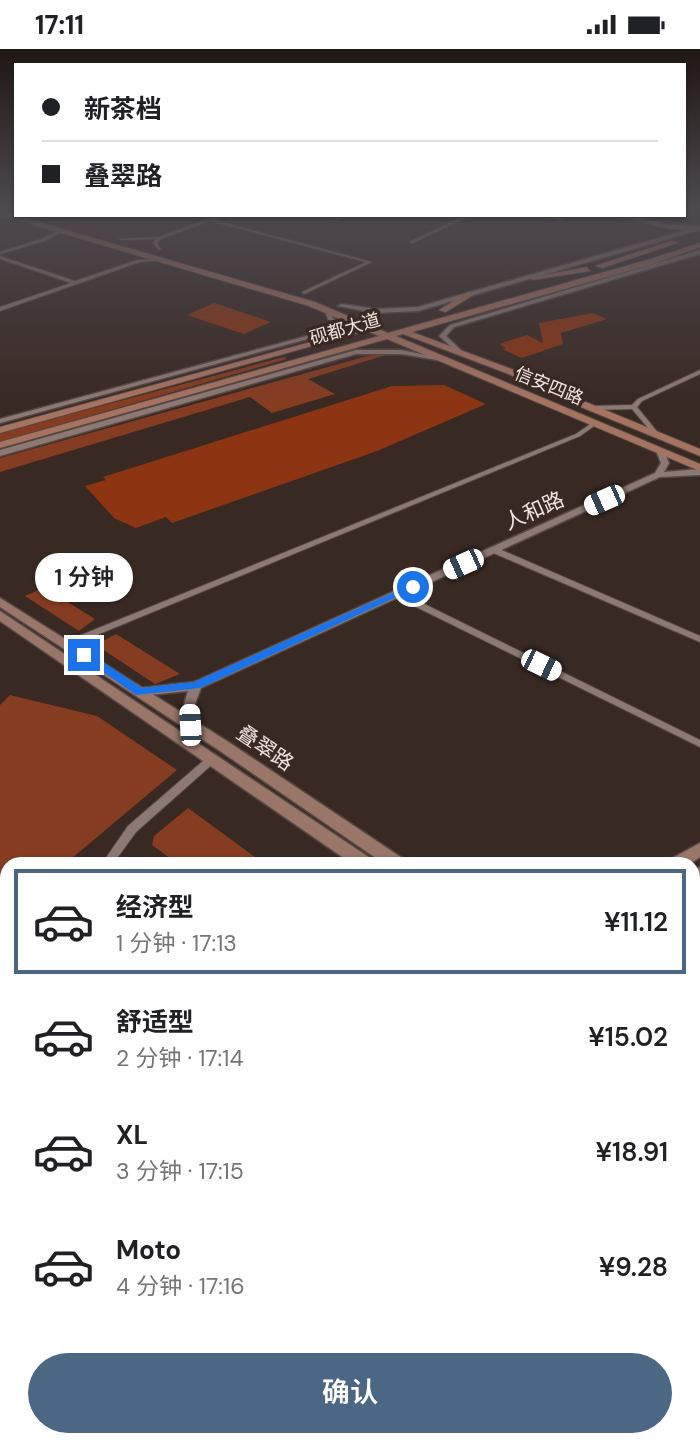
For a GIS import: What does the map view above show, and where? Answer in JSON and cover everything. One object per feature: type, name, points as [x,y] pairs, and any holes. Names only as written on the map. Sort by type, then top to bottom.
[{"type":"main road","points":[[205,271],[312,304],[370,329],[386,330]]},
{"type":"main road","points":[[232,271],[324,299],[386,330]]},
{"type":"main road","points":[[533,278],[574,271]]},
{"type":"main road","name":"砚都大道","points":[[0,445],[300,361],[470,298],[578,271]]},
{"type":"main road","name":"砚都大道","points":[[386,330],[403,332],[620,271]]},
{"type":"main road","points":[[614,280],[633,271]]},
{"type":"main road","points":[[470,298],[472,307],[486,308],[540,302]]},
{"type":"main road","points":[[312,304],[324,299]]},
{"type":"main road","name":"砚都大道","points":[[0,430],[370,329]]},
{"type":"main road","name":"信安四路","points":[[386,330],[437,359],[700,470]]},
{"type":"main road","points":[[403,332],[462,355],[452,365]]},
{"type":"main road","points":[[283,352],[297,355],[300,361]]},
{"type":"main road","name":"信安四路","points":[[462,355],[700,453]]},
{"type":"main road","name":"叠翠路","points":[[0,602],[190,725],[386,857]]},
{"type":"main road","name":"叠翠路","points":[[0,615],[355,857]]},
{"type":"street","points":[[44,271],[75,283]]},
{"type":"street","points":[[0,309],[109,271]]},
{"type":"street","points":[[304,293],[350,271]]},
{"type":"street","points":[[341,306],[376,311],[407,310],[470,298],[556,271]]},
{"type":"street","points":[[462,355],[443,339],[443,333],[449,327],[638,271]]},
{"type":"street","name":"砚都大道","points":[[0,421],[320,334],[331,326],[332,321],[326,310]]},
{"type":"street","name":"砚都大道","points":[[0,453],[370,350],[437,359]]},
{"type":"street","points":[[260,372],[327,360]]},
{"type":"street","points":[[151,380],[212,372]]},
{"type":"street","points":[[590,407],[634,407],[640,400],[700,372]]},
{"type":"street","points":[[174,404],[224,382]]},
{"type":"street","points":[[634,407],[657,435]]},
{"type":"street","points":[[67,644],[578,435],[594,424]]},
{"type":"street","points":[[658,475],[665,463],[660,451]]},
{"type":"street","points":[[658,475],[700,470]]},
{"type":"street","name":"人和路","points":[[140,692],[196,686],[658,475]]},
{"type":"street","points":[[494,550],[700,639]]},
{"type":"street","points":[[397,594],[700,744]]},
{"type":"street","points":[[190,725],[189,704],[196,686]]},
{"type":"street","points":[[112,857],[132,829],[213,758]]},
{"type":"shaded area","points":[[375,354],[386,355],[308,379],[335,394],[272,413],[250,397],[0,472],[0,458]]},
{"type":"shaded area","points":[[284,357],[287,359],[0,442],[0,433]]},
{"type":"shaded area","points":[[59,587],[74,595],[66,601],[95,619],[79,631],[25,596],[43,588],[47,591]]},
{"type":"shaded area","points":[[116,634],[180,674],[155,684],[96,645]]},
{"type":"shaded area","points":[[10,695],[97,716],[177,770],[73,857],[0,857],[0,705]]},
{"type":"shaded area","points":[[188,808],[255,857],[168,857],[152,845],[154,836]]},
{"type":"building","points":[[214,303],[271,322],[244,334],[187,315]]},
{"type":"building","points":[[593,313],[607,319],[561,333],[563,344],[522,358],[502,349],[506,348],[499,344],[527,335],[543,343],[539,323]]},
{"type":"building","points":[[444,385],[486,404],[377,451],[172,523],[166,517],[136,528],[114,518],[85,486],[106,480],[103,477],[392,386]]},
{"type":"route","points":[[84,655],[140,692],[170,691],[196,686],[413,587]]}]
